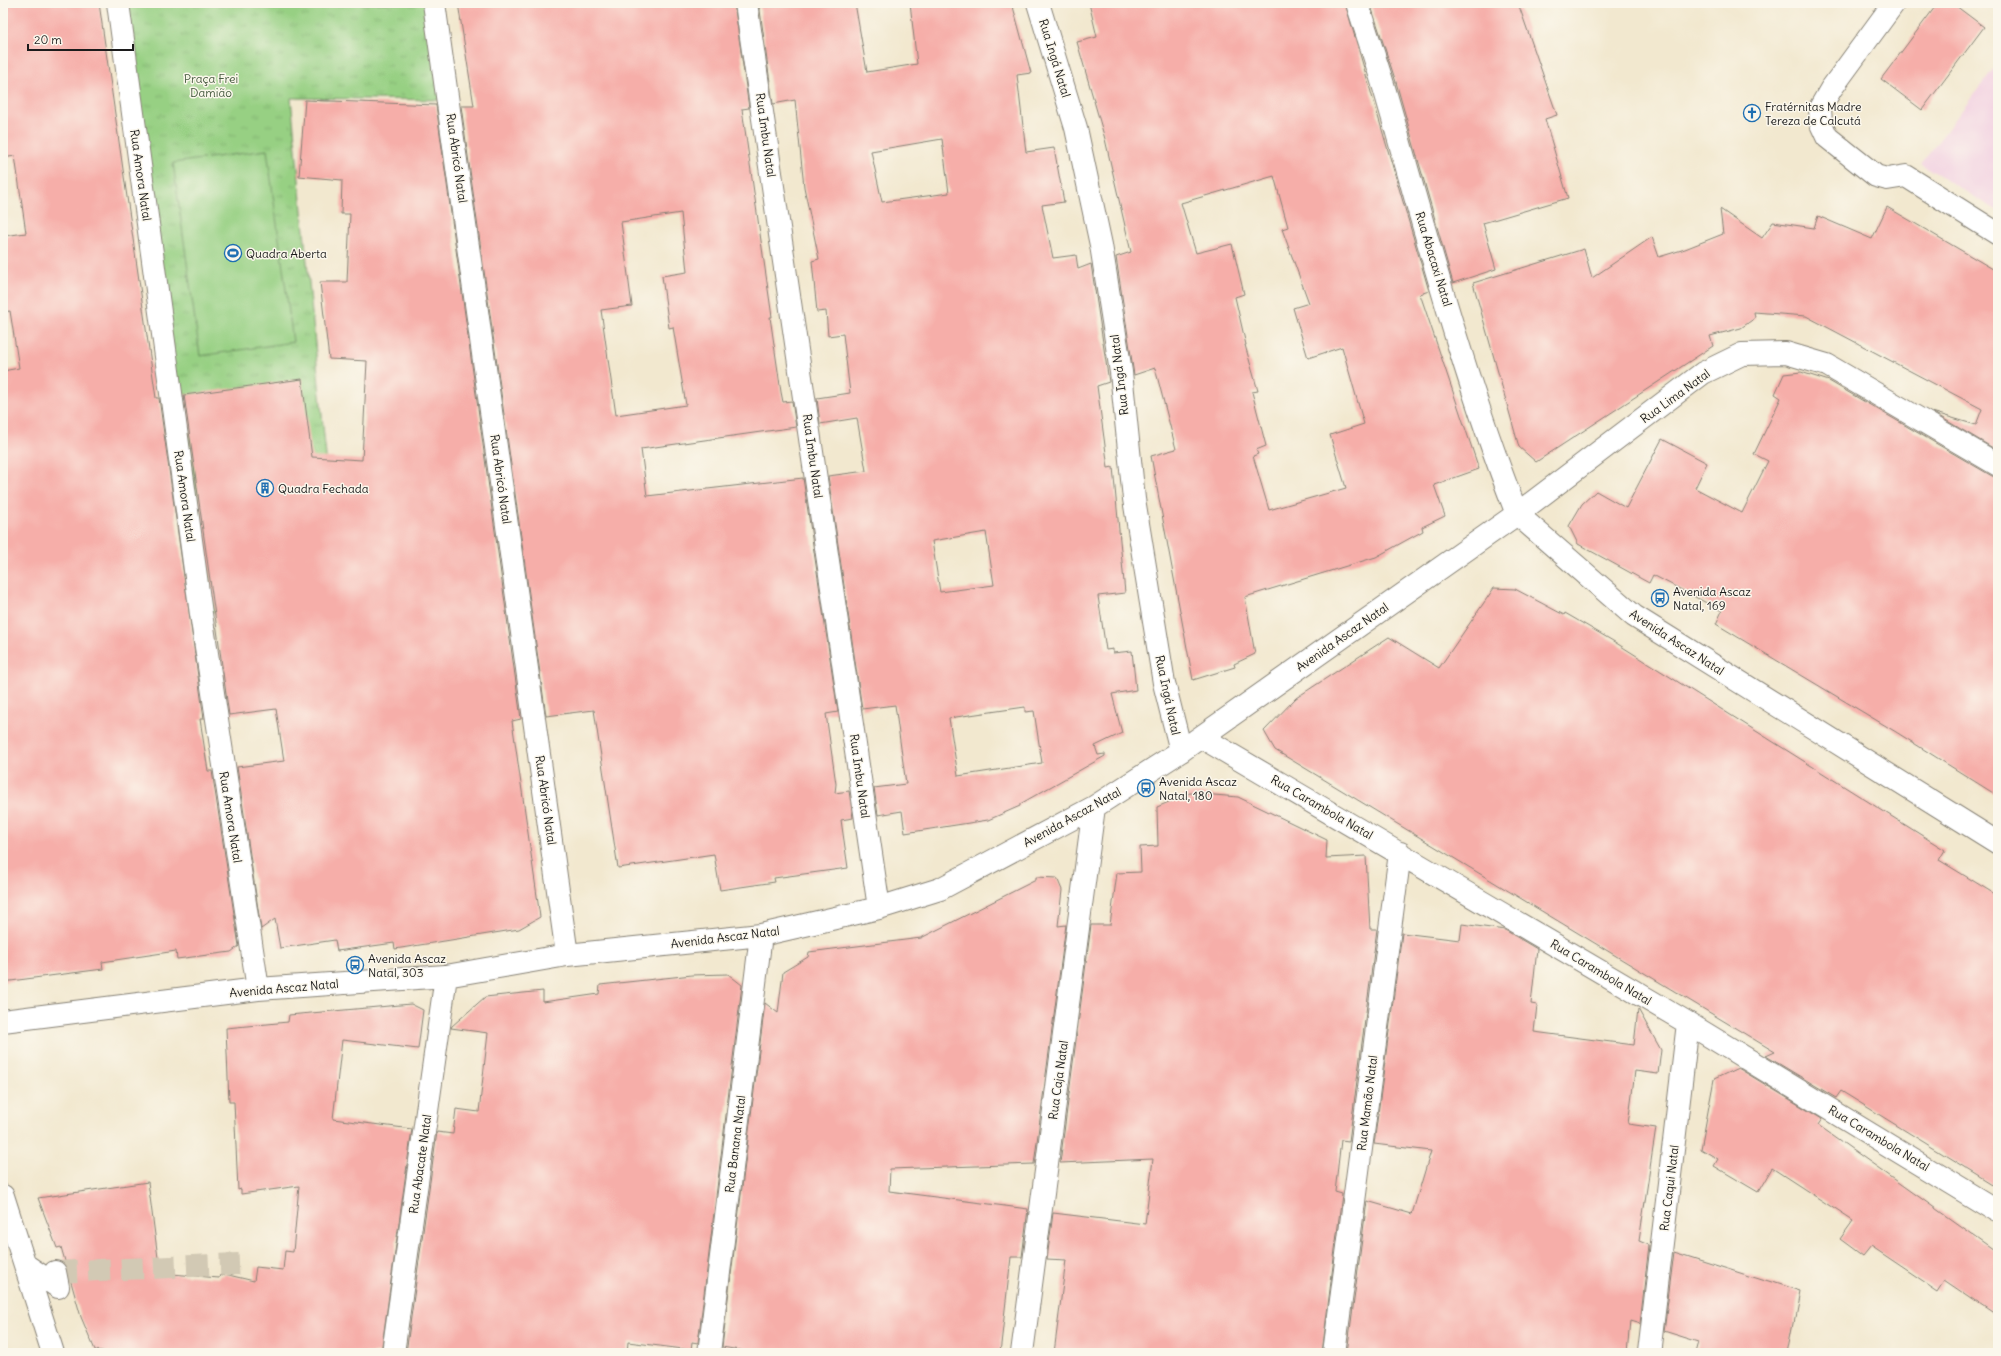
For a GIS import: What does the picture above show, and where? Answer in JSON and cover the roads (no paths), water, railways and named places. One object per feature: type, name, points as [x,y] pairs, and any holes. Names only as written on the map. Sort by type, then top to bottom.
[{"type":"street","name":"Rua Amora Natal","points":[[118,3],[202,622],[258,989]]},
{"type":"street","name":"Rua Abricó Natal","points":[[434,3],[567,956]]},
{"type":"street","name":"Rua Imbu Natal","points":[[746,3],[879,908]]},
{"type":"street","name":"Rua Ingá Natal","points":[[1038,3],[1076,128],[1101,246],[1121,372],[1134,499],[1164,683],[1181,752]]},
{"type":"street","name":"Rua Abacaxi Natal","points":[[1357,3],[1455,331],[1501,471],[1517,514]]},
{"type":"street","points":[[1894,3],[1831,89],[1820,108],[1821,124],[1827,137],[1876,176],[1887,179],[1906,176],[1998,234]]},
{"type":"street","name":"Rua Lima Natal","points":[[1517,514],[1703,373],[1742,354],[1786,353],[1828,365],[1998,465]]},
{"type":"street","name":"Avenida Ascaz Natal","points":[[3,1021],[258,989],[446,976],[567,956],[761,935],[879,908],[940,889],[1094,807],[1181,752],[1517,514],[1634,616],[1998,843]]},
{"type":"street","name":"Rua Carambola Natal","points":[[1201,737],[1688,1023],[1998,1212]]},
{"type":"street","name":"Rua Caja Natal","points":[[1022,1353],[1094,807]]},
{"type":"street","name":"Rua Mamão Natal","points":[[1334,1353],[1400,853]]},
{"type":"street","name":"Rua Banana Natal","points":[[709,1353],[761,935]]},
{"type":"street","name":"Rua Abacate Natal","points":[[393,1353],[446,976]]},
{"type":"street","name":"Rua Caqui Natal","points":[[1649,1353],[1688,1023]]},
{"type":"street","points":[[3,1196],[27,1266],[53,1353]]},
{"type":"street","points":[[27,1266],[58,1287],[54,1272]]},
{"type":"tunnel","points":[[55,1272],[239,1264]]},
{"type":"place","name":"Fratérnitas Madre Tereza de Calcutá","points":[[1752,113]]},
{"type":"place","name":"Quadra Aberta","points":[[233,253]]},
{"type":"place","name":"Quadra Fechada","points":[[265,488]]},
{"type":"place","name":"Avenida Ascaz Natal, 169","points":[[1660,598]]},
{"type":"place","name":"Avenida Ascaz Natal, 180","points":[[1146,788]]},
{"type":"place","name":"Avenida Ascaz Natal, 303","points":[[355,965]]},
{"type":"park label","name":"Praça Frei Damião","points":[[211,85]]}]
